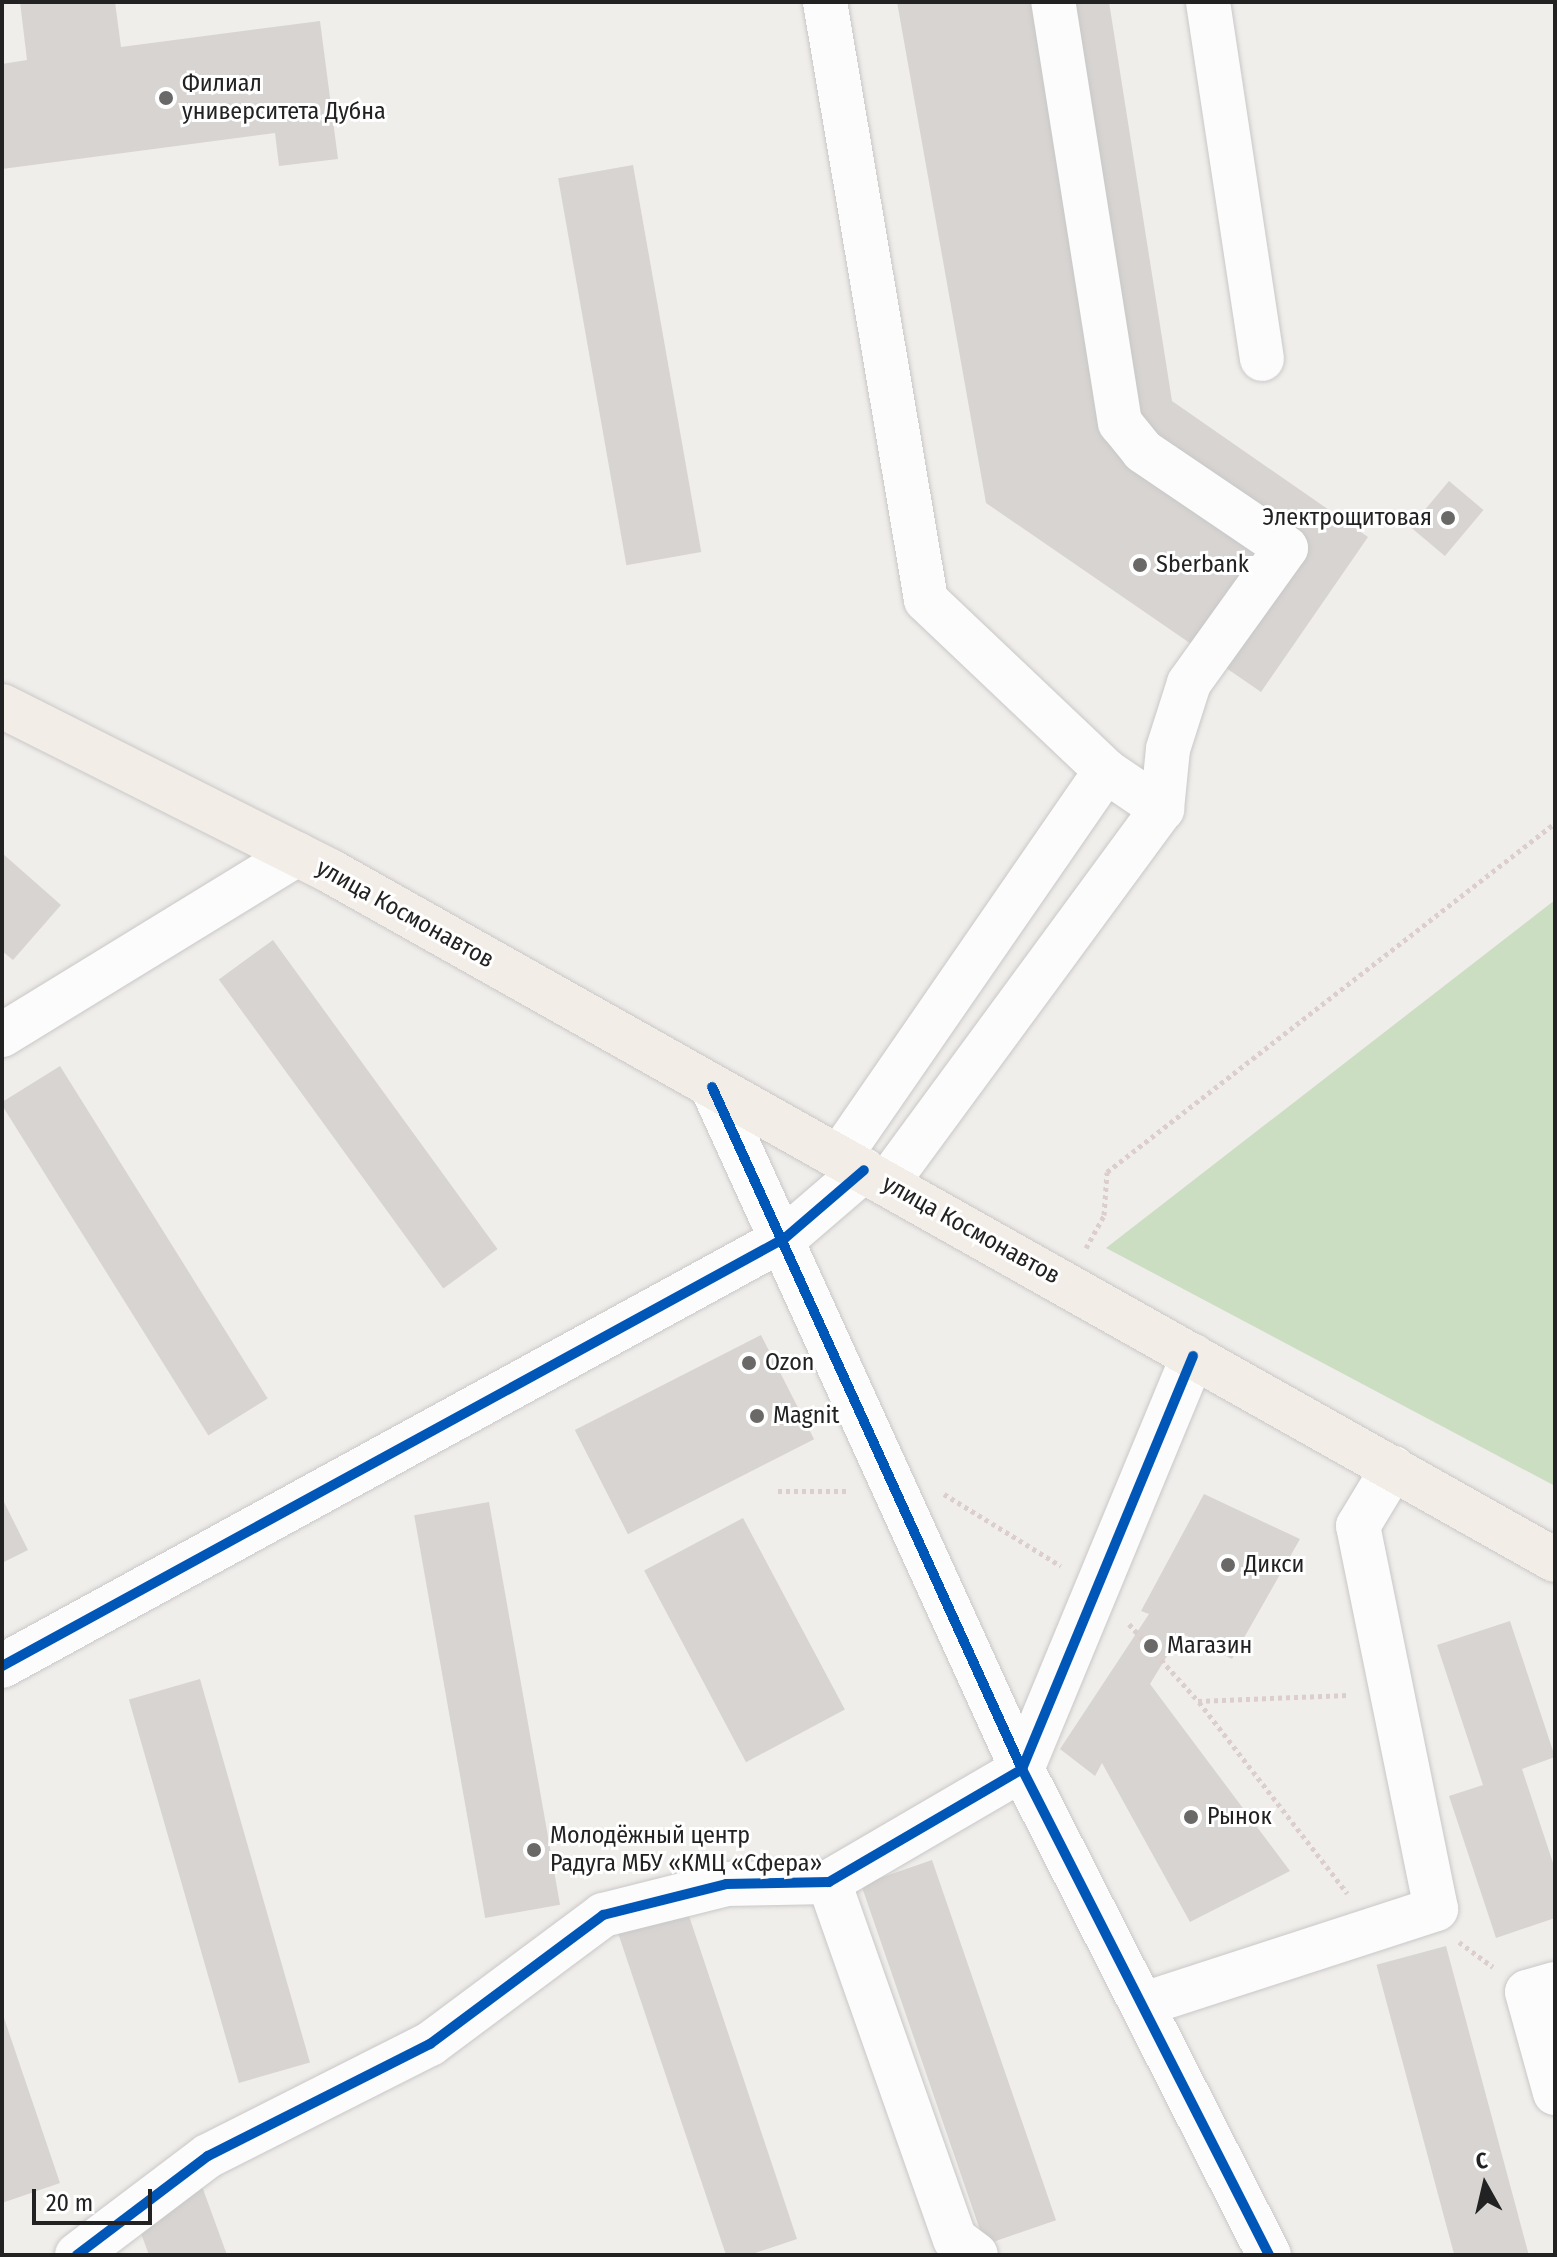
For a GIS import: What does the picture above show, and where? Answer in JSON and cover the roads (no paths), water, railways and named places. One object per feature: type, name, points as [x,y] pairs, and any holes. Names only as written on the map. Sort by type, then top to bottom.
[{"type":"main road","name":"улица Космонавтов","points":[[2,706],[297,854],[864,1169],[1555,1560]]},
{"type":"street","points":[[825,2],[926,600],[1106,771],[1162,809]]},
{"type":"street","points":[[2,1666],[785,1238],[864,1169],[1162,809],[1168,749],[1189,683],[1286,548],[1143,451],[1120,423],[1053,2]]},
{"type":"street","points":[[1208,2],[1262,359]]},
{"type":"street","points":[[864,1169],[1106,771]]},
{"type":"street","points":[[2,1035],[297,854]]},
{"type":"street","points":[[712,1087],[785,1238],[1022,1769],[1147,2003],[1269,2255]]},
{"type":"street","points":[[77,2255],[208,2156],[430,2044],[603,1915],[726,1884],[829,1882],[1022,1769],[1193,1356]]},
{"type":"street","points":[[1147,2003],[1436,1909],[1358,1526],[1393,1468]]},
{"type":"street","points":[[829,1882],[955,2239],[976,2255]]},
{"type":"street","points":[[1541,1988],[1555,2093]]},
{"type":"place","name":"Филиал университета Дубна","points":[[166,98]]},
{"type":"place","name":"Электрощитовая","points":[[1448,518]]},
{"type":"place","name":"Sberbank","points":[[1140,565]]},
{"type":"place","name":"Ozon","points":[[749,1363]]},
{"type":"place","name":"Magnit","points":[[757,1416]]},
{"type":"place","name":"Дикси","points":[[1228,1565]]},
{"type":"place","name":"Магазин","points":[[1151,1646]]},
{"type":"place","name":"Рынок","points":[[1191,1817]]},
{"type":"place","name":"Молодёжный центр Радуга МБУ «КМЦ «Сфера»","points":[[534,1850]]}]
